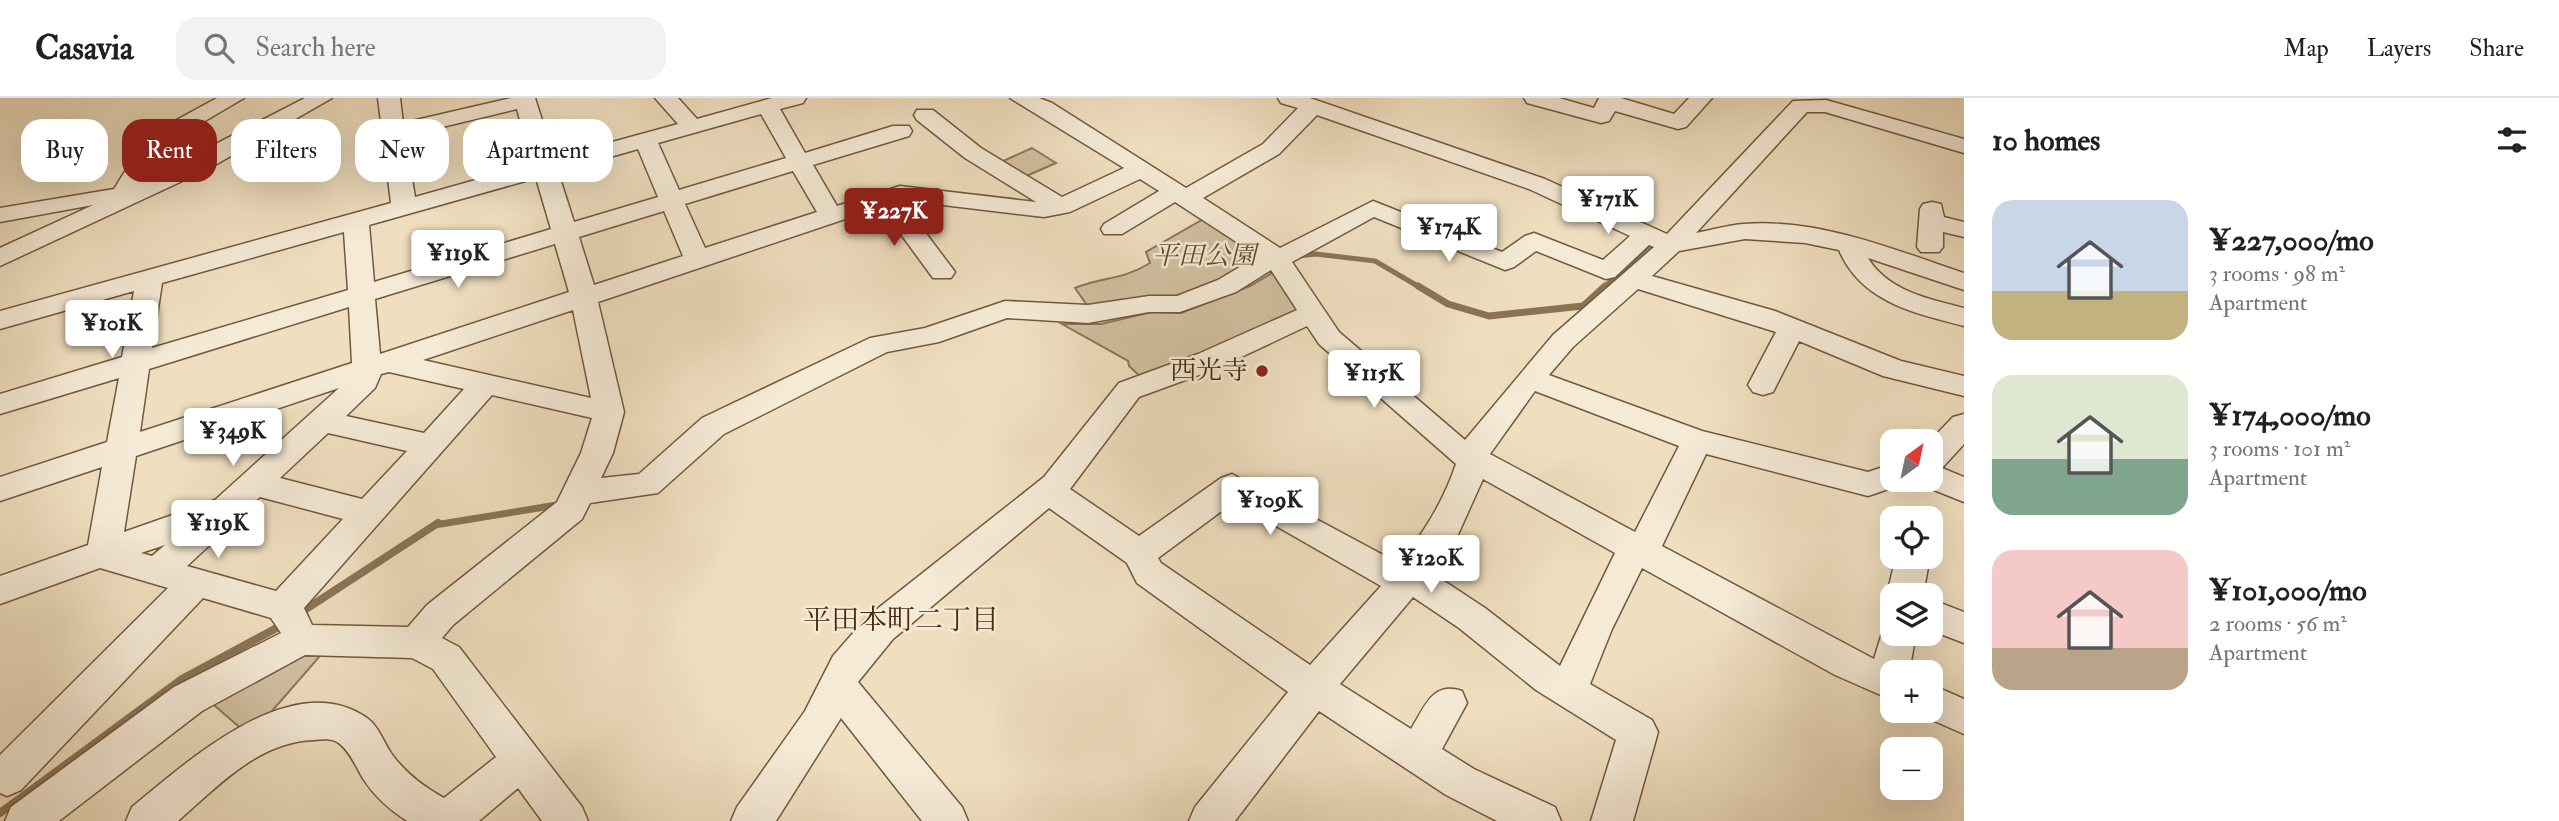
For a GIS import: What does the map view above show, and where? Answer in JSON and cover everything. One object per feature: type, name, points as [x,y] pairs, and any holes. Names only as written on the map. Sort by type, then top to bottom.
[{"type":"street","points":[[128,194],[155,141],[233,98]]},
{"type":"street","points":[[0,258],[128,194],[233,147],[321,98]]},
{"type":"street","points":[[389,98],[393,119]]},
{"type":"street","points":[[666,98],[693,127]]},
{"type":"street","points":[[613,149],[795,98]]},
{"type":"street","points":[[1021,98],[1044,108],[1186,195],[1276,257],[1283,257]]},
{"type":"street","points":[[1289,98],[1537,184],[1671,245],[1745,231],[1805,235],[1849,244],[1964,282]]},
{"type":"street","points":[[1535,98],[1601,116],[1609,100],[1678,122],[1701,98]]},
{"type":"street","points":[[1775,98],[1801,106],[1826,106],[1964,146]]},
{"type":"street","points":[[446,119],[525,99],[531,119]]},
{"type":"street","points":[[767,106],[831,216]]},
{"type":"street","points":[[1113,229],[1186,195],[1271,149],[1312,106]]},
{"type":"street","points":[[1210,821],[1315,687],[1408,580],[1444,530],[1462,495],[1477,447],[1530,378],[1563,341],[1671,245],[1801,106]]},
{"type":"street","points":[[925,115],[974,153],[1061,207]]},
{"type":"street","points":[[0,404],[901,131]]},
{"type":"street","points":[[645,140],[697,259]]},
{"type":"street","points":[[0,489],[900,193],[1044,210],[1061,207],[1141,169]]},
{"type":"street","points":[[401,182],[404,207]]},
{"type":"street","points":[[0,320],[497,182]]},
{"type":"street","points":[[417,643],[440,615],[574,501],[597,453],[609,412],[584,297],[549,182]]},
{"type":"street","points":[[0,215],[128,194]]},
{"type":"street","points":[[887,198],[942,272]]},
{"type":"street","points":[[574,501],[647,485],[713,426],[880,344],[920,347],[1006,309],[1088,314],[1149,303],[1180,304],[1227,286],[1268,261],[1283,257],[1373,208],[1506,262],[1534,241],[1606,271],[1645,235]]},
{"type":"street","points":[[1930,247],[1931,215],[1964,230]]},
{"type":"street","points":[[157,572],[365,381],[377,365],[362,294],[356,220]]},
{"type":"street","points":[[1849,244],[1852,256],[1871,281],[1888,294],[1964,317]]},
{"type":"street","points":[[1283,257],[1311,314],[1348,357],[1458,451],[1848,664],[1880,678]]},
{"type":"street","points":[[104,552],[150,278]]},
{"type":"street","points":[[1633,279],[1792,328],[1894,369],[1964,386]]},
{"type":"street","points":[[752,821],[819,723],[846,667],[880,628],[1048,490],[1088,446],[1129,390],[1208,361],[1311,314]]},
{"type":"street","points":[[1763,385],[1792,328]]},
{"type":"street","points":[[377,365],[486,384],[609,412]]},
{"type":"street","points":[[1530,378],[1697,441],[1868,484],[1880,480]]},
{"type":"street","points":[[26,821],[293,623],[368,513],[486,384]]},
{"type":"street","points":[[322,421],[430,445]]},
{"type":"street","points":[[1943,447],[1964,425]]},
{"type":"street","points":[[1569,690],[1594,629],[1697,441]]},
{"type":"street","points":[[1943,482],[1964,490]]},
{"type":"street","points":[[255,484],[368,513]]},
{"type":"street","points":[[1139,554],[1232,486],[1408,580],[1472,618],[1520,658],[1638,732],[1612,821]]},
{"type":"street","points":[[1048,490],[1139,554],[1149,573],[1315,687],[1460,782],[1534,820]]},
{"type":"street","points":[[0,590],[227,509]]},
{"type":"street","points":[[104,552],[113,559],[196,583],[293,623],[417,643],[446,658],[520,762],[567,821]]},
{"type":"street","points":[[0,774],[7,777],[196,583]]},
{"type":"street","points":[[1943,619],[1964,628]]},
{"type":"street","points":[[838,687],[947,821]]},
{"type":"street","points":[[1418,754],[1448,703]]},
{"type":"street","points":[[1943,707],[1964,717]]},
{"type":"street","points":[[147,821],[228,756],[267,730],[283,724],[307,721],[340,724],[355,731],[389,781],[426,811],[447,821],[520,762]]},
{"type":"green space","points":[[1032,148],[1056,163],[1024,177],[1001,162]]},
{"type":"green space","name":"平田公園","points":[[1207,217],[1263,259],[1179,300],[1091,311],[1075,288],[1140,269],[1150,263],[1146,252]]},
{"type":"green space","points":[[1274,272],[1299,311],[1143,379],[1129,366],[1128,361],[1062,324],[1101,324],[1152,312],[1181,313],[1250,286]]},
{"type":"green space","points":[[290,655],[320,656],[266,718],[245,732],[207,699]]},
{"type":"waterway","points":[[1603,288],[1649,246]]},
{"type":"waterway","points":[[1298,256],[1316,254],[1375,261],[1421,288]]},
{"type":"waterway","points":[[1418,286],[1448,304],[1489,316],[1583,306],[1605,286]]},
{"type":"waterway","points":[[435,525],[557,505]]},
{"type":"waterway","points":[[297,615],[438,523]]},
{"type":"waterway","points":[[0,813],[182,679],[284,624]]},
{"type":"place","name":"西光寺","points":[[1262,371]]},
{"type":"district","name":"平田本町二丁目","points":[[901,620]]}]
